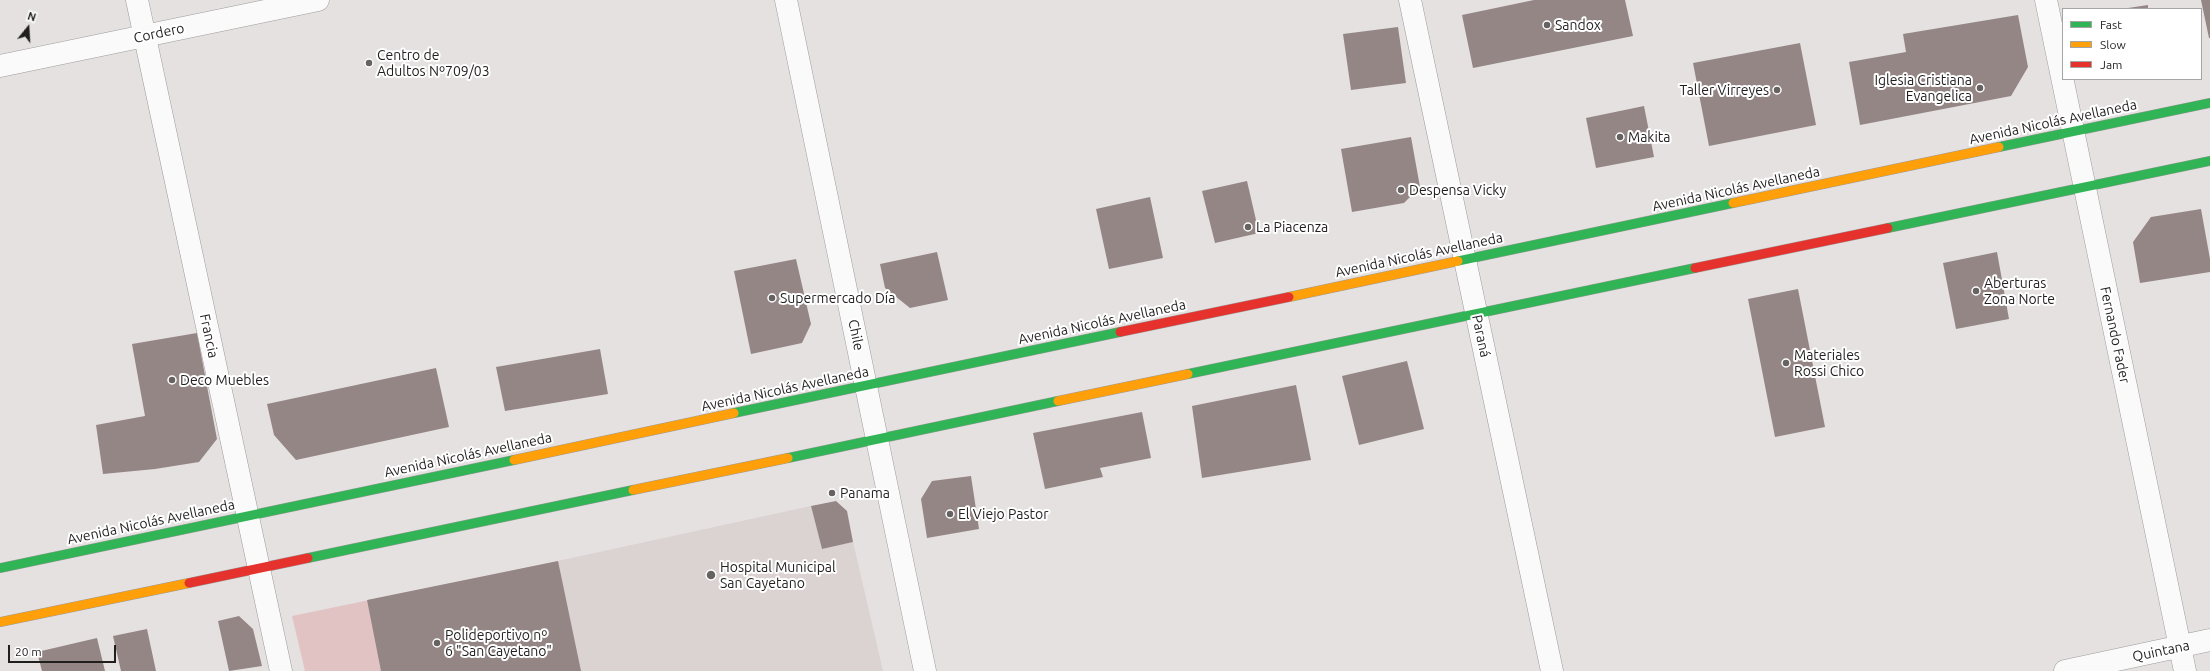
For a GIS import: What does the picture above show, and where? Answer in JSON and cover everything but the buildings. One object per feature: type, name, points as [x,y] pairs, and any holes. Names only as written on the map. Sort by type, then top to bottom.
[{"type":"main road","name":"Avenida Nicolás Avellaneda","points":[[0,568],[2210,103]]},
{"type":"main road","points":[[0,622],[2210,161]]},
{"type":"street","name":"Francia","points":[[137,0],[281,671]]},
{"type":"street","name":"Cordero","points":[[0,66],[318,0]]},
{"type":"street","name":"Chile","points":[[786,0],[925,671]]},
{"type":"street","name":"Paraná","points":[[1410,0],[1552,671]]},
{"type":"street","name":"Fernando Fader","points":[[2046,0],[2062,78]]},
{"type":"street","name":"Fernando Fader","points":[[2062,80],[2185,671]]},
{"type":"street","name":"Quintana","points":[[2065,671],[2210,640]]},
{"type":"shaded area","name":"Hospital Municipal San Cayetano","points":[[811,506],[822,549],[853,542],[883,671],[581,671],[558,561]]},
{"type":"shaded area","name":"Polideportivo nº 6 \"San Cayetano\"","points":[[558,561],[581,671],[305,671],[292,616]]},
{"type":"traffic: fast","points":[[1999,147],[2210,103]]},
{"type":"traffic: fast","points":[[1888,228],[2210,161]]},
{"type":"traffic: fast","points":[[1458,261],[1733,203]]},
{"type":"traffic: fast","points":[[1188,374],[1695,268]]},
{"type":"traffic: fast","points":[[734,413],[1120,332]]},
{"type":"traffic: fast","points":[[788,458],[1058,401]]},
{"type":"traffic: fast","points":[[0,568],[514,460]]},
{"type":"traffic: fast","points":[[308,558],[633,490]]},
{"type":"traffic: slow","points":[[1733,203],[1999,147]]},
{"type":"traffic: slow","points":[[1289,297],[1458,261]]},
{"type":"traffic: slow","points":[[1058,401],[1188,374]]},
{"type":"traffic: slow","points":[[514,460],[734,413]]},
{"type":"traffic: slow","points":[[633,490],[788,458]]},
{"type":"traffic: slow","points":[[0,622],[189,583]]},
{"type":"traffic: jam","points":[[1695,268],[1888,228]]},
{"type":"traffic: jam","points":[[1120,332],[1289,297]]},
{"type":"traffic: jam","points":[[189,583],[308,558]]},
{"type":"place","name":"Sandox","points":[[1547,25]]},
{"type":"place","name":"Centro de Adultos Nº709/03","points":[[369,63]]},
{"type":"place","name":"Iglesia Cristiana Evangelica","points":[[1980,88]]},
{"type":"place","name":"Taller Virreyes","points":[[1777,90]]},
{"type":"place","name":"Makita","points":[[1620,137]]},
{"type":"place","name":"Despensa Vicky","points":[[1401,190]]},
{"type":"place","name":"La Piacenza","points":[[1248,227]]},
{"type":"place","name":"Aberturas Zona Norte","points":[[1976,291]]},
{"type":"place","name":"Supermercado Día","points":[[772,298]]},
{"type":"place","name":"Materiales Rossi Chico","points":[[1786,363]]},
{"type":"place","name":"Deco Muebles","points":[[172,380]]},
{"type":"place","name":"Panama","points":[[832,493]]},
{"type":"place","name":"El Viejo Pastor","points":[[950,514]]},
{"type":"place","name":"Hospital Municipal San Cayetano","points":[[711,575]]},
{"type":"place","name":"Polideportivo nº 6 \"San Cayetano\"","points":[[437,643]]}]
